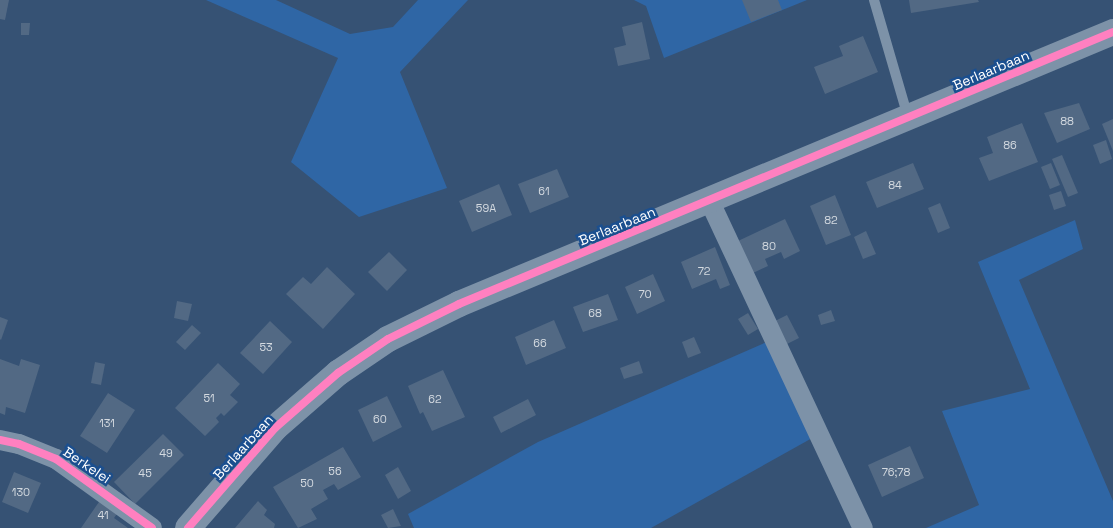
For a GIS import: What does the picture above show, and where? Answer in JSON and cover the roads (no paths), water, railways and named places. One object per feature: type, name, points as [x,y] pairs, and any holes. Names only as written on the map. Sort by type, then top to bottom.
[{"type":"street","name":"Berlaarbaan","points":[[188,528],[275,428],[338,373],[388,339],[459,304],[710,202],[1113,32]]},
{"type":"street","points":[[710,202],[863,528]]},
{"type":"street","name":"Berkelei","points":[[0,440],[19,444],[56,459],[152,528]]},
{"type":"lane","points":[[874,0],[909,118]]}]
